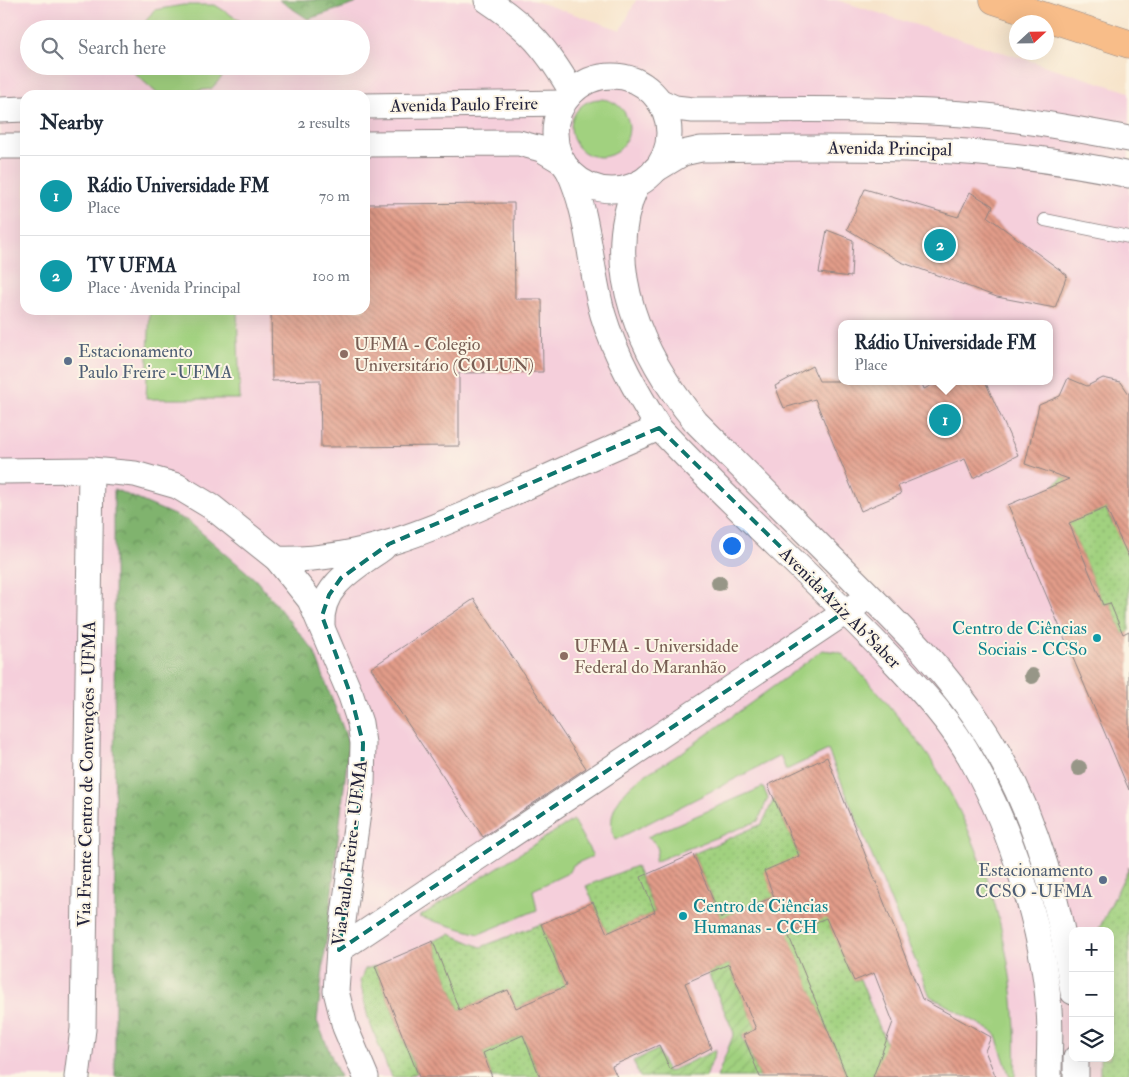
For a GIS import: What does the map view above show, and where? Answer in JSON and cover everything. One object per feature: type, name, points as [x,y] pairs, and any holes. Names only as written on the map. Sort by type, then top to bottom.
[{"type":"highway","points":[[1009,2],[1129,44]]},
{"type":"street","points":[[487,0],[529,32],[557,67],[567,98]]},
{"type":"street","points":[[370,144],[519,143],[540,149],[566,165],[582,182],[600,189],[619,190],[646,177],[665,155],[669,137],[667,118],[659,101],[648,88],[634,80],[617,76],[601,77],[585,82],[567,98],[555,133],[557,148],[566,165]]},
{"type":"street","name":"Avenida Paulo Freire","points":[[370,106],[567,98]]},
{"type":"street","name":"Avenida Principal","points":[[659,101],[675,108],[692,110],[830,109],[985,116],[1043,123],[1129,139]]},
{"type":"street","points":[[0,110],[20,109]]},
{"type":"street","points":[[0,146],[20,146]]},
{"type":"street","name":"Avenida Principal","points":[[646,177],[683,153],[701,149],[864,147],[989,152],[1082,164],[1129,175]]},
{"type":"street","name":"Avenida Aziz Ab'Saber","points":[[566,165],[583,208],[603,315],[638,393],[659,428],[846,612],[914,683],[948,725],[972,760],[995,805],[1026,892],[1039,948],[1049,1010],[1049,1077]]},
{"type":"street","name":"Avenida Aziz Ab'Saber","points":[[646,177],[624,220],[622,240],[623,269],[628,294],[638,326],[672,393],[696,422],[870,596],[935,664],[963,698],[987,734],[1007,772],[1042,857],[1065,945],[1070,972]]},
{"type":"street","points":[[277,559],[321,557],[389,544],[473,511],[659,428]]},
{"type":"street","name":"Via Paulo Freire - UFMA","points":[[0,471],[91,470],[136,474],[177,486],[212,507],[277,559],[310,600],[351,696],[360,723],[363,743],[362,784],[339,950],[336,991],[345,1028],[366,1077]]},
{"type":"street","name":"Via Frente Centro de Convenções -UFMA","points":[[77,1077],[84,1019],[91,470]]},
{"type":"street","points":[[322,626],[324,606],[341,578],[389,544]]},
{"type":"street","points":[[339,950],[870,596]]},
{"type":"street","points":[[1076,1062],[1076,1077]]},
{"type":"lane","points":[[1046,220],[1129,237]]},
{"type":"highlighted area","points":[[659,428],[846,611],[339,950],[362,784],[363,743],[351,696],[322,616],[329,595],[341,578],[389,544]]},
{"type":"shaded area","name":"UFMA - Universidade Federal do Maranhão","points":[[0,0],[532,0],[621,30],[636,0],[837,0],[1009,54],[1009,60],[1027,60],[1129,92],[1129,1077],[0,1077]]},
{"type":"green space","points":[[279,0],[359,0],[355,4],[308,19]]},
{"type":"green space","points":[[183,5],[215,5],[239,20],[147,20],[154,10]]},
{"type":"green space","points":[[137,75],[224,75],[211,89],[153,90]]},
{"type":"green space","points":[[600,99],[611,101],[621,107],[627,117],[629,128],[627,139],[621,149],[611,155],[600,157],[589,155],[579,149],[573,139],[571,128],[573,117],[579,107],[589,101]]},
{"type":"green space","points":[[150,315],[237,315],[240,399],[146,399]]},
{"type":"green space","points":[[1063,477],[1069,479],[1066,486],[1092,514],[1099,511],[1101,507],[1105,507],[1114,527],[1122,531],[1129,528],[1129,631],[1123,634],[1110,603],[1103,605],[1053,486]]},
{"type":"green space","points":[[114,489],[188,521],[256,580],[314,651],[349,744],[317,1021],[340,1077],[115,1077]]},
{"type":"green space","points":[[822,650],[841,653],[880,695],[930,758],[959,811],[989,884],[999,921],[1013,998],[1015,1077],[1010,1077],[995,1033],[930,996],[828,750],[786,770],[780,756],[615,840],[612,815],[617,803],[631,786],[681,753]]},
{"type":"green space","points":[[763,787],[768,798],[758,821],[654,862],[658,849],[654,842],[647,837]]},
{"type":"green space","points":[[774,799],[799,856],[774,897],[721,918],[693,854],[762,824]]},
{"type":"green space","points":[[573,820],[593,856],[573,865],[568,873],[533,890],[537,910],[479,934],[419,917]]},
{"type":"green space","points":[[636,866],[655,912],[607,933],[586,886]]},
{"type":"green space","points":[[1129,867],[1129,1077],[1100,1077],[1100,1062],[1114,1062],[1114,927],[1100,927]]},
{"type":"green space","points":[[820,903],[854,981],[860,979],[886,1043],[879,1077],[847,1077],[781,919]]},
{"type":"green space","points":[[541,924],[566,986],[516,1008],[508,990],[459,1010],[433,941],[450,934],[481,947]]},
{"type":"green space","points":[[729,964],[756,1029],[742,1036],[760,1077],[717,1077],[734,1033],[708,973]]},
{"type":"green space","points":[[375,966],[417,1073],[407,1077],[391,1077],[368,1018],[360,981],[365,969]]},
{"type":"green space","points":[[523,1035],[540,1077],[492,1077],[483,1053]]},
{"type":"green space","points":[[657,1050],[668,1072],[716,1050],[706,1077],[640,1077],[633,1061]]},
{"type":"building","points":[[865,189],[958,217],[970,192],[993,206],[988,217],[1067,275],[1055,308],[997,297],[901,262],[847,229]]},
{"type":"building","points":[[514,203],[515,299],[542,299],[543,372],[459,373],[459,446],[321,447],[320,380],[272,381],[271,315],[370,315],[370,204]]},
{"type":"building","points":[[827,230],[853,240],[851,277],[819,273]]},
{"type":"building","points":[[812,366],[819,381],[838,381],[838,385],[922,385],[924,389],[932,385],[987,385],[1018,455],[973,478],[965,459],[898,486],[901,494],[861,511],[815,399],[784,408],[775,386]]},
{"type":"building","points":[[1068,378],[1087,386],[1103,378],[1121,382],[1129,394],[1129,558],[1106,508],[1069,523],[1103,605],[1110,603],[1123,634],[1129,631],[1129,790],[1008,505],[1069,479],[1025,464],[1039,405],[1060,396]]},
{"type":"building","points":[[474,599],[586,768],[483,837],[371,668]]},
{"type":"building","name":"Centro de Ciências Humanas - CCH","points":[[827,757],[922,999],[991,1037],[985,1051],[996,1077],[873,1077],[893,1022],[874,973],[854,981],[826,918],[788,934],[847,1077],[760,1077],[743,1035],[756,1029],[729,964],[685,983],[711,1048],[670,1069],[659,1045],[612,1066],[617,1077],[540,1077],[523,1035],[483,1053],[492,1077],[419,1077],[375,966],[433,941],[459,1010],[508,990],[516,1008],[566,986],[541,924],[593,902],[607,933],[655,912],[641,877],[693,854],[721,918],[774,897],[764,871],[799,856],[768,785]]},
{"type":"place","name":"TV UFMA","points":[[940,245]]},
{"type":"place","name":"UFMA - Colegio Universitário (COLUN)","points":[[344,354]]},
{"type":"place","name":"Estacionamento Paulo Freire -UFMA","points":[[68,361]]},
{"type":"place","name":"Rádio Universidade FM","points":[[945,420]]},
{"type":"place","name":"Centro de Ciências Sociais - CCSo","points":[[1097,638]]},
{"type":"place","name":"UFMA - Universidade Federal do Maranhão","points":[[564,656]]},
{"type":"place","name":"Estacionamento CCSO -UFMA","points":[[1103,880]]},
{"type":"place","name":"Centro de Ciências Humanas - CCH","points":[[683,916]]}]
